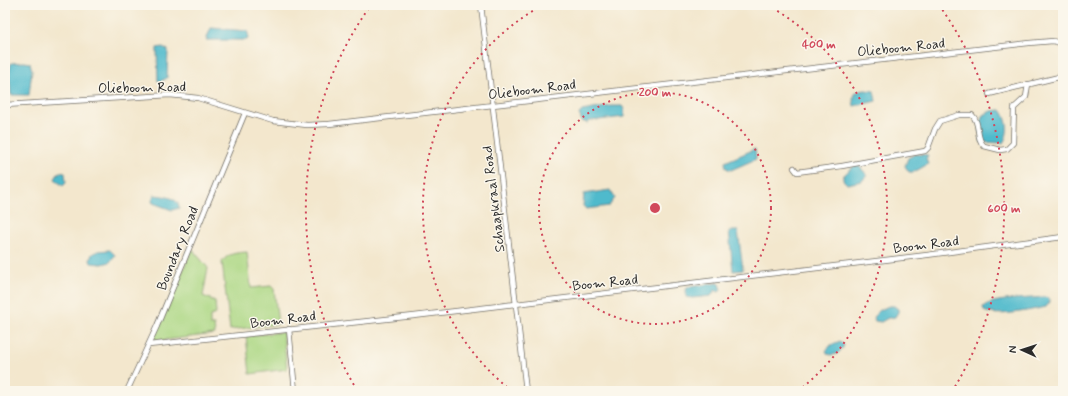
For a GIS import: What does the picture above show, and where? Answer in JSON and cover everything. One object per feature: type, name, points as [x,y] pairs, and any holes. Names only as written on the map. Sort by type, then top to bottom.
[{"type":"street","name":"Schaapkraal Road","points":[[481,5],[526,391]]},
{"type":"street","name":"Olieboom Road","points":[[5,105],[170,95],[198,98],[273,121],[312,124],[493,105],[1030,43],[1053,41],[1063,44]]},
{"type":"street","points":[[989,94],[1063,76]]},
{"type":"street","points":[[794,168],[797,172],[842,166],[925,151],[940,121],[964,114],[972,115],[976,120],[980,140],[984,146],[1000,150],[1007,149],[1013,143],[1014,108],[1026,97],[1028,84]]},
{"type":"street","name":"Boundary Road","points":[[127,391],[149,345],[245,113]]},
{"type":"street","name":"Boom Road","points":[[149,345],[927,255],[1063,237]]},
{"type":"street","points":[[289,329],[296,391]]},
{"type":"green space","points":[[192,249],[208,268],[203,296],[215,301],[216,314],[210,316],[210,325],[214,325],[215,334],[157,341],[154,338]]},
{"type":"green space","points":[[247,252],[251,288],[271,286],[274,289],[278,324],[230,330],[222,262],[230,255]]},
{"type":"green space","points":[[283,332],[287,369],[250,374],[246,336]]},
{"type":"water","points":[[211,28],[247,31],[249,37],[247,40],[206,40]]},
{"type":"water","points":[[163,47],[168,50],[167,78],[158,81],[157,48]]},
{"type":"water","points":[[11,63],[30,63],[32,70],[29,95],[11,95],[9,73]]},
{"type":"water","points":[[865,90],[874,91],[876,101],[854,106],[853,99],[856,92]]},
{"type":"water","points":[[611,106],[622,106],[624,109],[624,117],[590,121],[587,123],[582,121],[579,114],[582,111]]},
{"type":"water","points":[[1001,110],[1007,122],[1007,135],[1003,143],[981,142],[980,129],[982,116],[991,111]]},
{"type":"water","points":[[755,149],[756,159],[731,170],[726,168],[725,162]]},
{"type":"water","points":[[915,154],[928,155],[926,159],[928,164],[914,172],[909,172],[905,166],[908,158]]},
{"type":"water","points":[[855,165],[859,166],[867,175],[862,181],[847,184],[843,180],[843,176]]},
{"type":"water","points":[[59,172],[65,173],[66,183],[63,186],[55,179]]},
{"type":"water","points":[[610,190],[615,198],[609,206],[586,209],[583,206],[584,194]]},
{"type":"water","points":[[154,195],[173,199],[178,204],[179,208],[172,210],[153,203],[152,201]]},
{"type":"water","points":[[729,231],[738,231],[743,270],[733,271]]},
{"type":"water","points":[[110,250],[115,255],[110,262],[102,264],[91,263],[90,260],[92,254],[98,251]]},
{"type":"water","points":[[719,284],[721,290],[719,292],[715,290],[711,296],[692,298],[686,297],[686,289],[689,287]]},
{"type":"water","points":[[1048,298],[1050,302],[1046,307],[1005,314],[990,313],[984,311],[983,307],[1003,300]]},
{"type":"water","points":[[889,306],[894,306],[898,309],[895,317],[888,318],[881,322],[875,321],[873,317],[880,310]]},
{"type":"water","points":[[840,341],[844,345],[841,350],[833,355],[828,354],[826,351],[831,345]]}]
